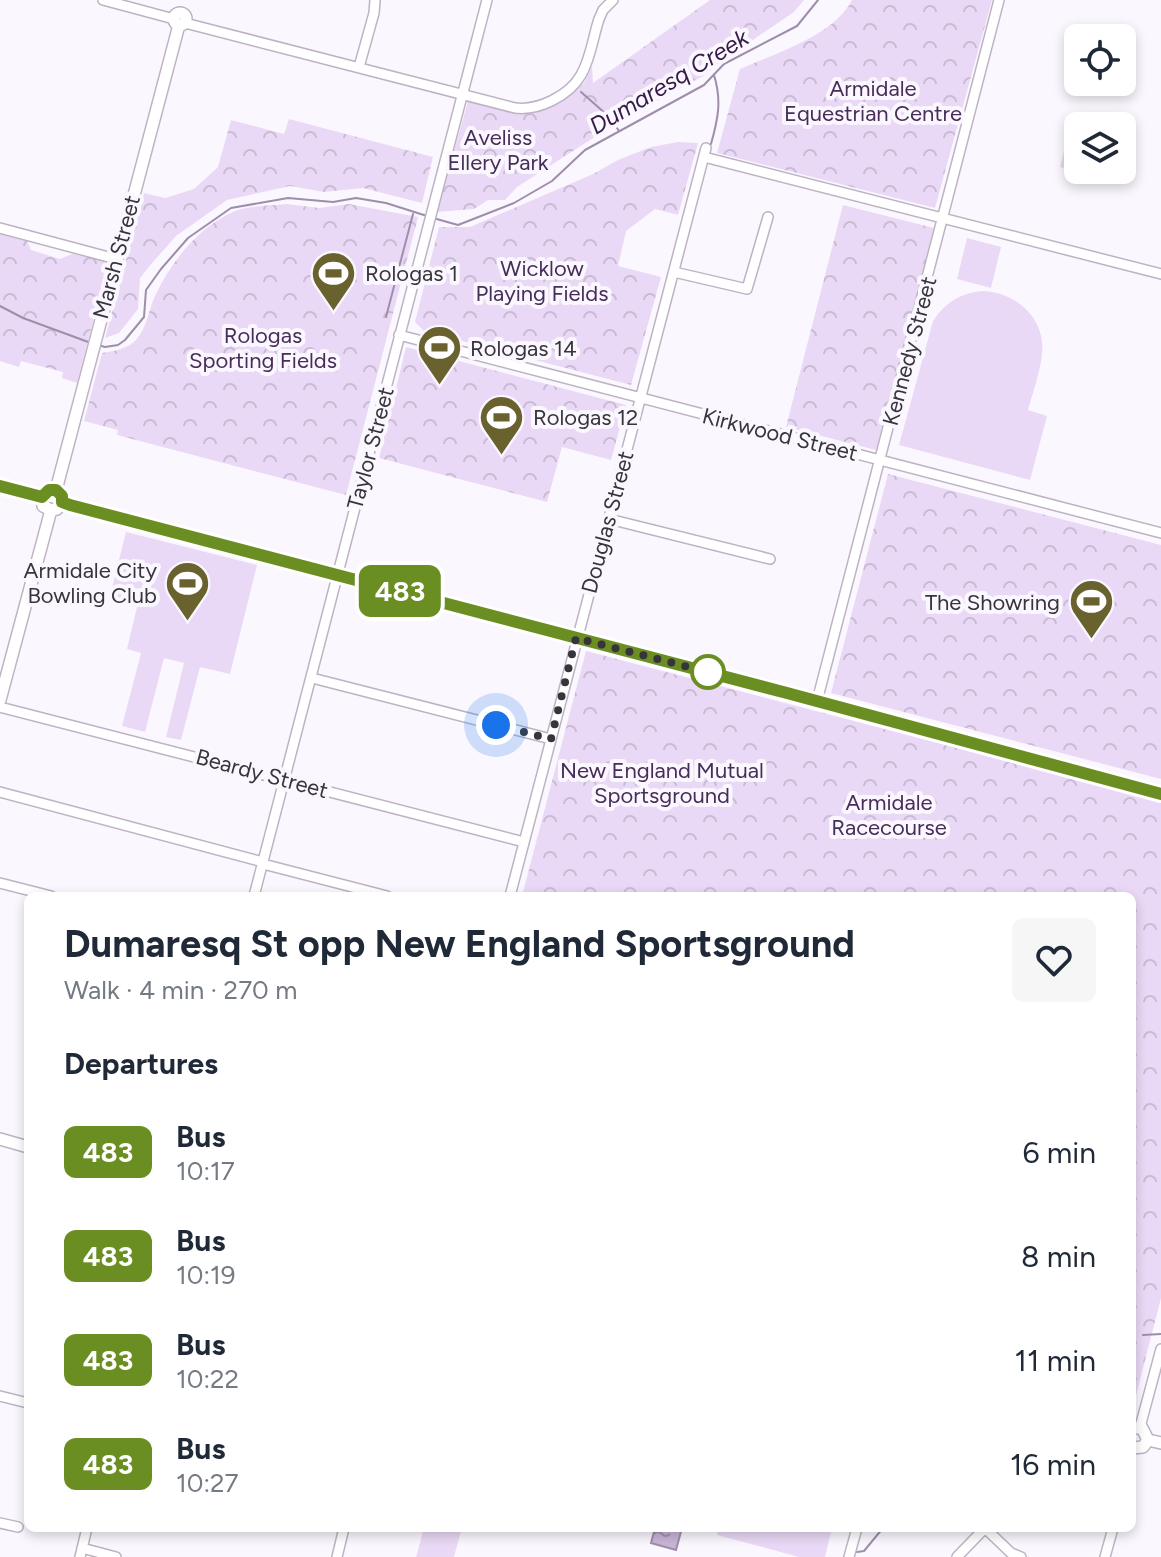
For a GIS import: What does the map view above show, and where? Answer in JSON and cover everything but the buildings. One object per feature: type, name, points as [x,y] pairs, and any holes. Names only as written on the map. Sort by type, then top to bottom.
[{"type":"main road","name":"Marsh Street","points":[[56,490],[182,0]]},
{"type":"main road","points":[[49,490],[56,490],[62,496],[62,502],[51,510],[43,506],[42,497],[49,490]]},
{"type":"main road","points":[[0,700],[51,510]]},
{"type":"main road","points":[[0,1139],[24,1146]]},
{"type":"main road","points":[[1136,1428],[1146,1432],[1148,1440],[1136,1450]]},
{"type":"main road","points":[[1148,1440],[1161,1443]]},
{"type":"street","points":[[103,0],[522,109],[540,107],[552,101],[577,81],[583,73],[599,19],[613,0]]},
{"type":"street","points":[[359,67],[375,0]]},
{"type":"street","name":"Taylor Street","points":[[255,892],[487,0]]},
{"type":"street","name":"Kennedy Street","points":[[817,701],[999,0]]},
{"type":"street","name":"Douglas Street","points":[[511,892],[705,152],[943,218]]},
{"type":"street","points":[[674,272],[747,289],[768,217]]},
{"type":"street","points":[[943,218],[1161,274]]},
{"type":"street","points":[[0,228],[116,259]]},
{"type":"street","name":"Kirkwood Street","points":[[399,335],[1161,533]]},
{"type":"street","points":[[0,485],[42,497]]},
{"type":"street","points":[[62,502],[1161,794]]},
{"type":"street","points":[[609,519],[770,559]]},
{"type":"street","points":[[312,678],[551,739]]},
{"type":"street","name":"Beardy Street","points":[[0,707],[524,842]]},
{"type":"street","points":[[0,792],[372,892]]},
{"type":"street","points":[[0,883],[35,892]]},
{"type":"street","points":[[1136,1428],[1161,1349]]},
{"type":"street","points":[[0,1396],[24,1402]]},
{"type":"street","points":[[0,1523],[18,1527]]},
{"type":"street","points":[[86,1532],[81,1552],[116,1557]]},
{"type":"street","points":[[337,1557],[343,1532]]},
{"type":"street","points":[[849,1557],[856,1532]]},
{"type":"street","points":[[957,1557],[981,1532]]},
{"type":"street","points":[[989,1532],[1011,1553],[1021,1557]]},
{"type":"street","points":[[1105,1557],[1112,1532]]},
{"type":"green space","name":"Aveliss Ellery Park","points":[[710,0],[804,0],[794,12],[705,75],[615,124],[517,187],[505,200],[488,200],[474,209],[437,212],[468,101],[524,114],[535,113],[584,83],[592,66],[593,83]]},
{"type":"green space","name":"Armidale Equestrian Centre","points":[[852,0],[992,0],[935,208],[717,153],[740,69],[818,33],[844,12]]},
{"type":"green space","points":[[289,119],[433,157],[422,203],[363,188],[324,192],[290,186],[227,200],[176,236],[153,262],[140,278],[138,309],[119,333],[105,338],[144,193],[165,198],[194,189],[218,167],[231,120],[284,134]]},
{"type":"green space","name":"Wicklow Playing Fields","points":[[678,142],[698,143],[678,215],[655,209],[626,231],[618,266],[661,277],[631,385],[424,331],[415,322],[439,227],[470,227],[593,174],[618,160],[651,147]]},
{"type":"green space","name":"Rologas Sporting Fields","points":[[287,204],[319,208],[349,204],[418,217],[346,495],[117,435],[118,430],[84,421],[102,353],[125,348],[136,340],[162,282],[187,247],[207,227],[237,210]]},
{"type":"green space","points":[[843,205],[934,228],[876,450],[786,427]]},
{"type":"green space","points":[[0,234],[27,241],[31,250],[60,259],[72,254],[103,260],[107,266],[77,383],[62,378],[63,372],[21,361],[19,367],[0,361]]},
{"type":"green space","points":[[967,238],[1001,247],[991,288],[957,279]]},
{"type":"green space","points":[[984,291],[1008,297],[1027,310],[1042,341],[1041,361],[1028,410],[1047,416],[1030,480],[899,445],[933,321],[955,299]]},
{"type":"green space","name":"Wicklow Playing Fields","points":[[406,347],[626,405],[611,460],[562,447],[547,502],[379,458]]},
{"type":"green space","points":[[888,474],[1161,545],[1161,779],[831,693]]},
{"type":"green space","name":"Armidale City Bowling Club","points":[[126,532],[257,565],[230,674],[200,667],[181,740],[166,737],[184,663],[164,658],[145,732],[122,726],[141,653],[127,649],[137,607],[109,600]]},
{"type":"green space","points":[[586,651],[1161,801],[1161,1298],[1136,1395],[1136,892],[523,892]]},
{"type":"green space","points":[[423,1532],[461,1532],[454,1557],[416,1557]]},
{"type":"green space","points":[[718,1532],[831,1532],[825,1557],[799,1557],[717,1535]]},
{"type":"water","points":[[654,1532],[681,1532],[676,1550],[651,1543]]},
{"type":"waterway","name":"Dumaresq Creek","points":[[433,218],[458,225],[514,203],[552,181],[585,150],[704,85],[724,64],[797,26],[818,0]]},
{"type":"waterway","points":[[711,144],[718,110],[714,75]]},
{"type":"waterway","points":[[581,92],[606,114]]},
{"type":"waterway","points":[[611,119],[619,131]]},
{"type":"waterway","name":"Dumaresq Creek","points":[[98,345],[118,345],[125,340],[144,317],[146,290],[161,269],[188,238],[231,208],[288,198],[333,202],[356,198],[386,203],[427,216]]},
{"type":"waterway","points":[[386,317],[413,214]]},
{"type":"waterway","name":"Dumaresq Creek","points":[[0,306],[23,318],[91,343]]},
{"type":"waterway","points":[[1143,1335],[1161,1334]]},
{"type":"waterway","points":[[857,1552],[864,1551],[880,1532]]},
{"type":"bus line","name":"483","points":[[0,486],[42,497],[49,490],[56,490],[62,496],[62,502],[70,505],[1161,794]]},
{"type":"place","name":"Rologas 1","points":[[334,312]]},
{"type":"place","name":"Rologas 14","points":[[439,387]]},
{"type":"place","name":"Rologas 12","points":[[502,456]]},
{"type":"place","name":"Armidale City Bowling Club","points":[[188,622]]},
{"type":"place","name":"The Showring","points":[[1091,641]]},
{"type":"route","points":[[496,725],[551,739],[576,638],[708,672]]},
{"type":"park label","name":"New England Mutual Sportsground","points":[[662,782]]},
{"type":"park label","name":"Armidale Racecourse","points":[[889,814]]}]
